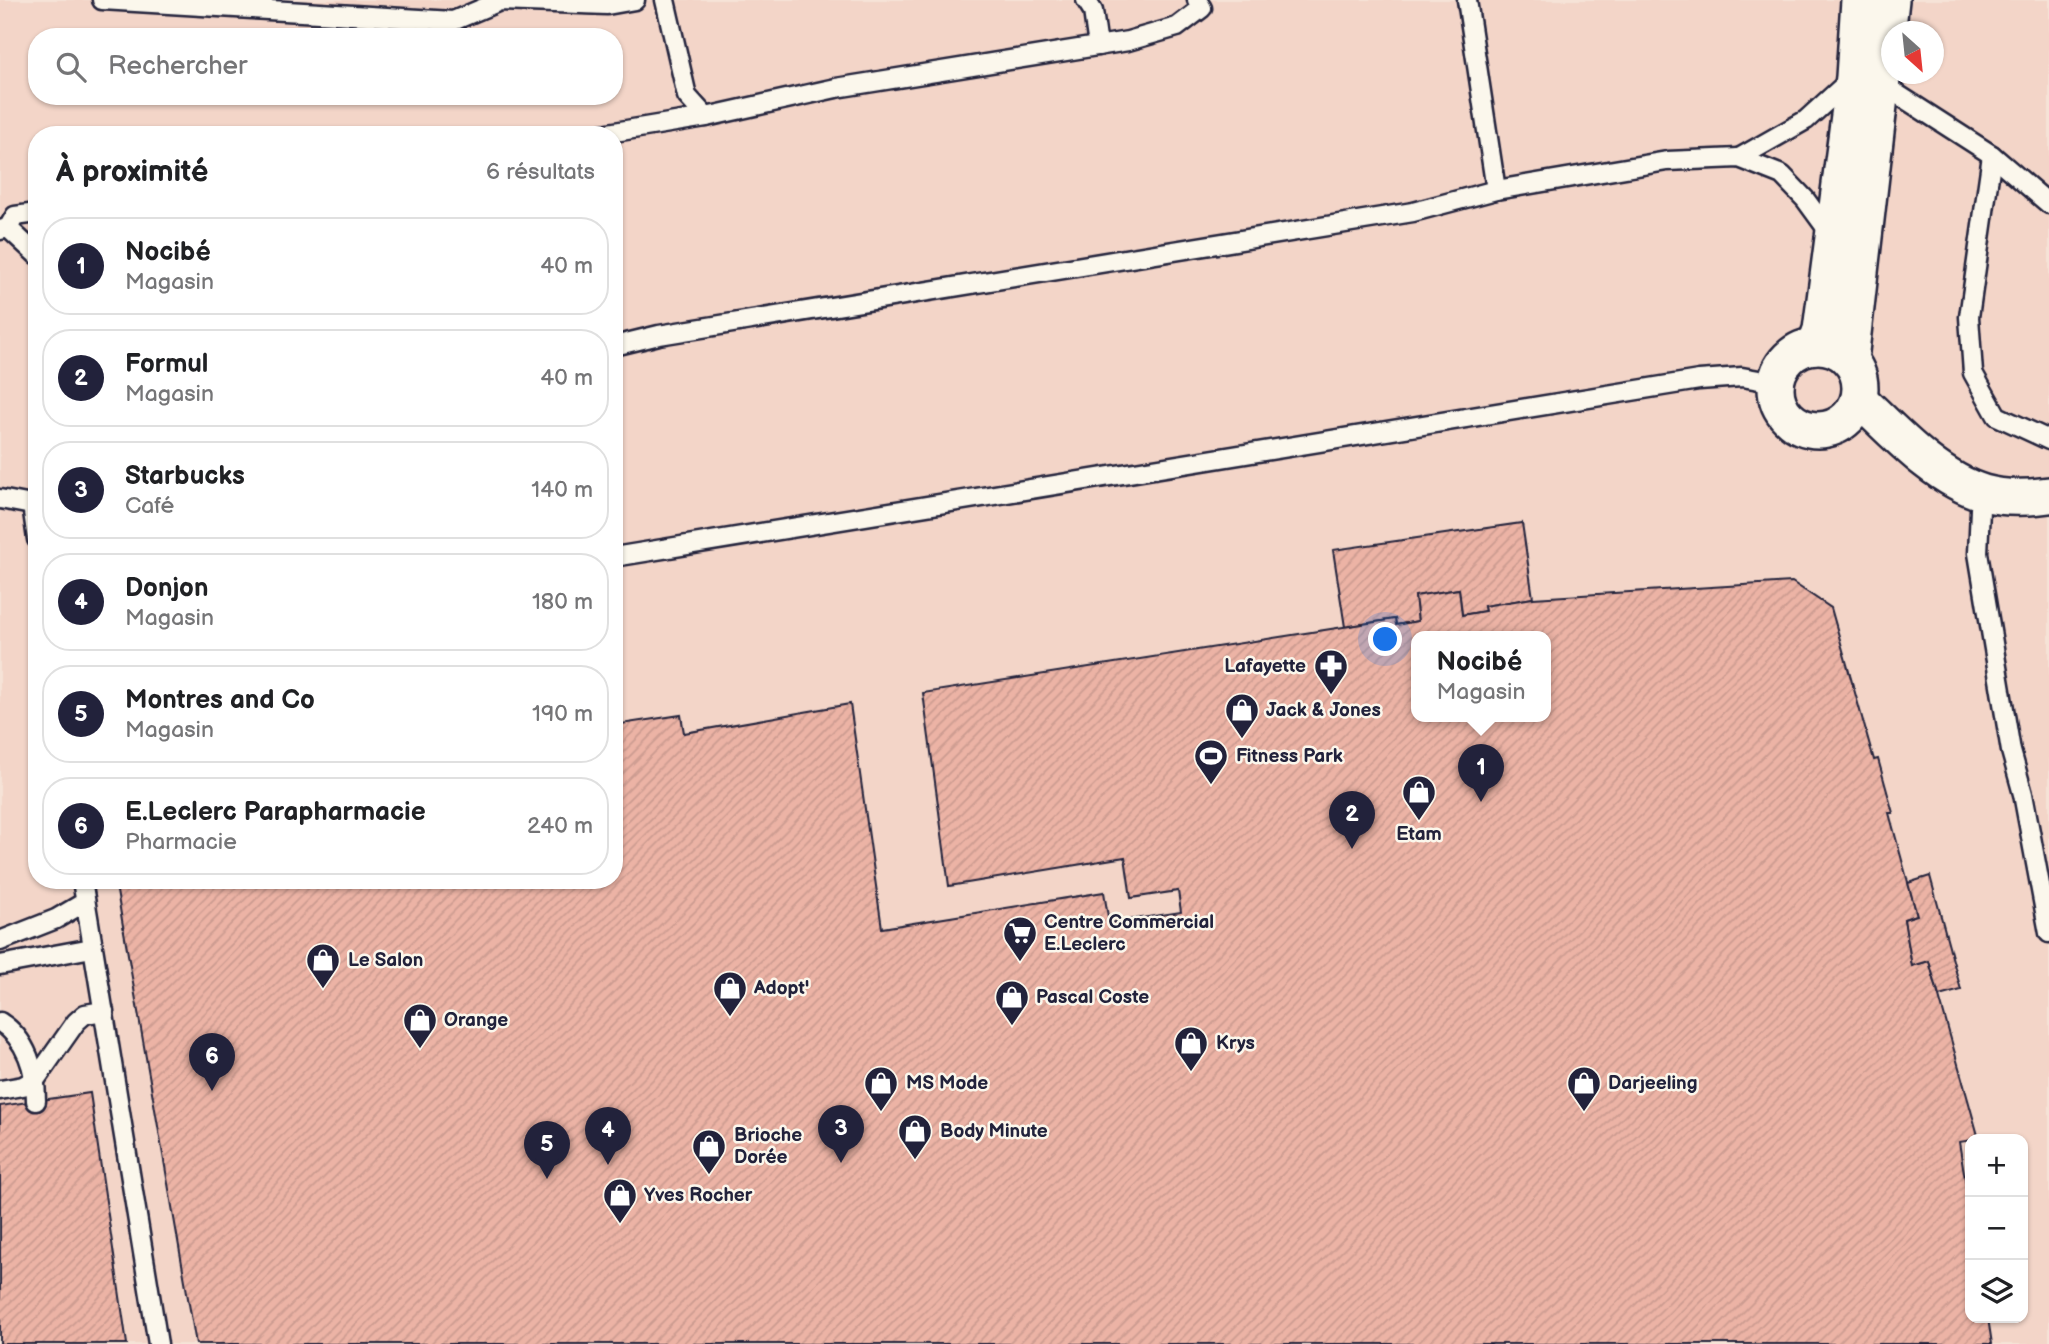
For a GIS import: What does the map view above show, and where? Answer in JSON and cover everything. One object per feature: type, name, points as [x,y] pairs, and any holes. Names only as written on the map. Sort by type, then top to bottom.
[{"type":"street","points":[[1850,360],[1867,80],[1859,0]]},
{"type":"street","points":[[1815,346],[1821,330],[1832,236],[1867,80],[1891,0]]},
{"type":"street","points":[[1815,346],[1834,349],[1850,360],[1857,371],[1859,398],[1853,411],[1843,422],[1830,428],[1803,428],[1782,410],[1776,397],[1776,383],[1780,369],[1788,357],[1800,349],[1815,346]]},
{"type":"street","points":[[1859,398],[1911,447],[1962,485],[1985,494],[2020,498],[2049,495]]},
{"type":"lane","points":[[102,0],[453,21],[500,1],[607,5],[635,0]]},
{"type":"lane","points":[[665,0],[687,96],[706,117]]},
{"type":"lane","points":[[1086,0],[1093,11],[1098,46]]},
{"type":"lane","points":[[1467,0],[1496,190]]},
{"type":"lane","points":[[623,131],[706,117],[836,88],[1128,41],[1177,27],[1199,4]]},
{"type":"lane","points":[[1739,158],[1806,120],[1867,80],[1992,155],[2049,204]]},
{"type":"lane","points":[[1992,155],[1969,317],[1973,373],[1997,416],[2049,440]]},
{"type":"lane","points":[[623,344],[659,335],[1413,212],[1496,190],[1667,162],[1739,158],[1782,175],[1805,199],[1832,236]]},
{"type":"lane","points":[[28,214],[15,216],[4,229],[28,248]]},
{"type":"lane","points":[[623,556],[1699,380],[1742,377],[1776,383]]},
{"type":"lane","points":[[1985,494],[1980,509],[1978,552],[2011,751],[2025,806],[2049,933]]},
{"type":"lane","points":[[0,499],[28,503]]},
{"type":"lane","points":[[83,889],[158,1344]]},
{"type":"lane","points":[[0,941],[56,919],[85,902]]},
{"type":"lane","points":[[0,965],[92,948]]},
{"type":"lane","points":[[0,1090],[23,1086],[36,1079],[76,1022],[85,1014],[104,1011]]},
{"type":"lane","points":[[0,1022],[27,1052],[36,1079],[36,1101]]},
{"type":"shaded area","points":[[0,0],[2049,0],[2049,1344],[0,1344]]},
{"type":"building","points":[[1522,523],[1533,598],[1484,606],[1485,611],[1462,615],[1459,589],[1415,596],[1418,621],[1396,625],[1395,619],[1345,627],[1333,550]]},
{"type":"building","name":"Centre Commercial E.Leclerc","points":[[1792,582],[1831,608],[1874,760],[1878,759],[1893,813],[1889,813],[1917,915],[1904,919],[1912,966],[1929,961],[1978,1134],[1965,1134],[1965,1141],[1959,1142],[1965,1179],[1965,1323],[1989,1323],[1992,1344],[196,1344],[117,889],[623,889],[623,724],[681,715],[684,733],[850,704],[882,928],[1104,892],[1109,923],[1181,912],[1178,891],[1131,898],[1125,857],[949,886],[923,693],[1395,619],[1396,625],[1418,621],[1415,596],[1459,589],[1462,615],[1485,611],[1484,606],[1533,598]]},
{"type":"building","points":[[1930,876],[1961,990],[1939,996],[1929,961],[1912,966],[1904,919],[1917,915],[1908,883]]},
{"type":"building","points":[[90,1093],[127,1344],[0,1344],[0,1106]]},
{"type":"place","name":"Lafayette","points":[[1331,696]]},
{"type":"place","name":"Jack & Jones","points":[[1242,740]]},
{"type":"place","name":"Fitness Park","points":[[1211,786]]},
{"type":"place","name":"Nocibé","points":[[1481,802]]},
{"type":"place","name":"Etam","points":[[1419,822]]},
{"type":"place","name":"Formul","points":[[1352,849]]},
{"type":"place","name":"Centre Commercial E.Leclerc","points":[[1020,963]]},
{"type":"place","name":"Le Salon","points":[[323,990]]},
{"type":"place","name":"Adopt'","points":[[730,1018]]},
{"type":"place","name":"Pascal Coste","points":[[1012,1027]]},
{"type":"place","name":"Orange","points":[[420,1050]]},
{"type":"place","name":"Krys","points":[[1191,1073]]},
{"type":"place","name":"E.Leclerc Parapharmacie","points":[[212,1091]]},
{"type":"place","name":"MS Mode","points":[[881,1113]]},
{"type":"place","name":"Darjeeling","points":[[1584,1113]]},
{"type":"place","name":"Body Minute","points":[[915,1161]]},
{"type":"place","name":"Starbucks","points":[[841,1163]]},
{"type":"place","name":"Donjon","points":[[608,1165]]},
{"type":"place","name":"Brioche Dorée","points":[[709,1176]]},
{"type":"place","name":"Montres and Co","points":[[547,1179]]},
{"type":"place","name":"Yves Rocher","points":[[620,1225]]}]
